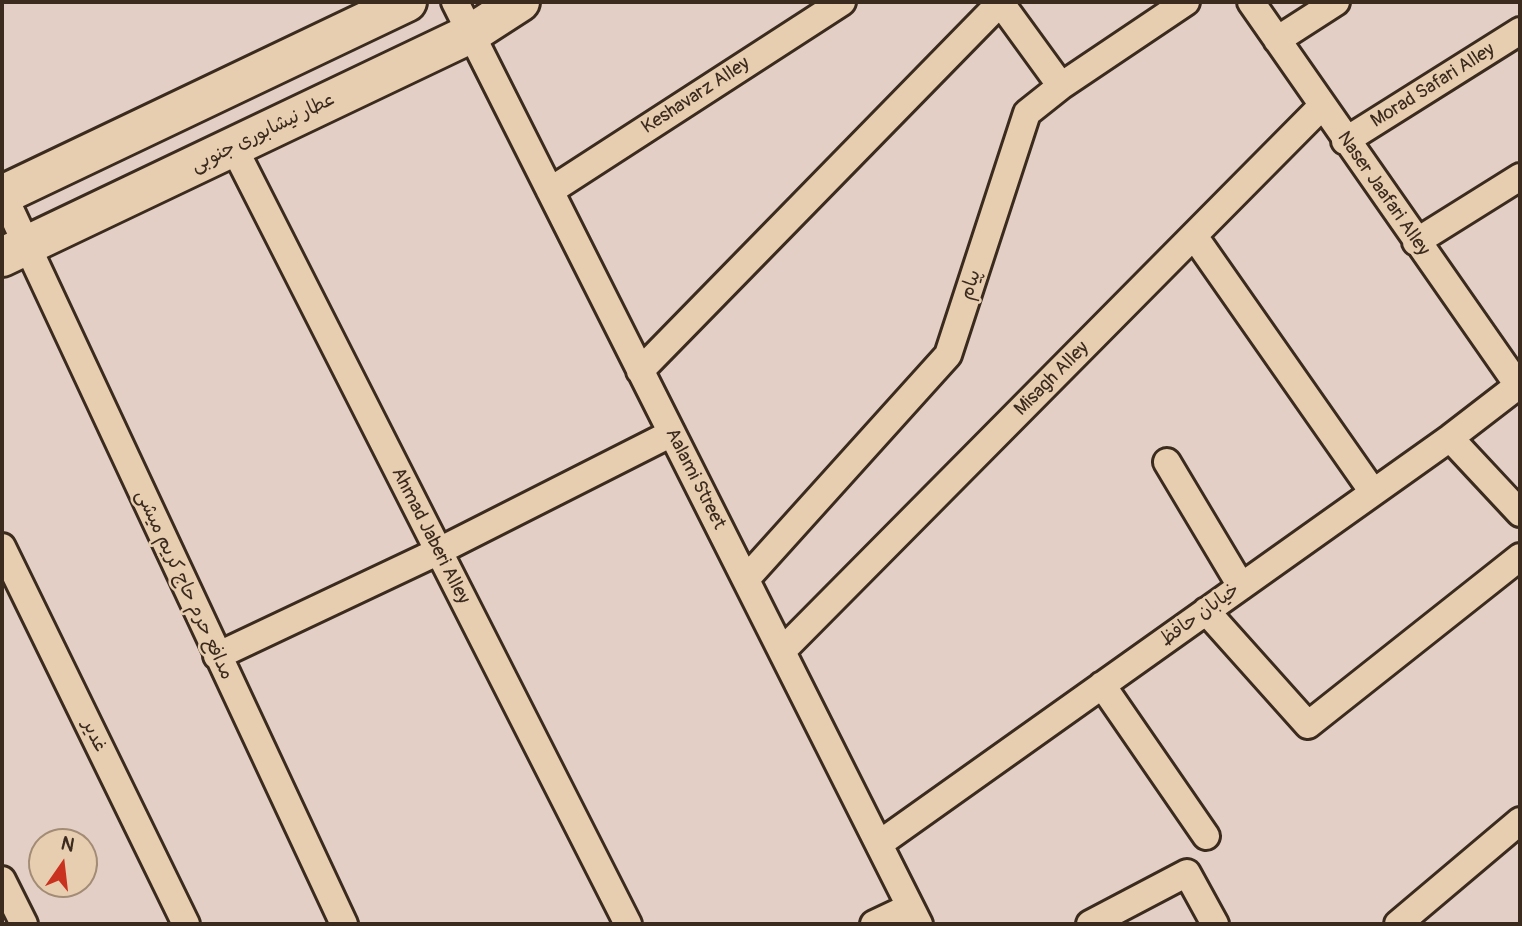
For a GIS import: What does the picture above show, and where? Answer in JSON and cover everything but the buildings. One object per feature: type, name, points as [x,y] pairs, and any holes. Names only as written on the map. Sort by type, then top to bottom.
[{"type":"main road","points":[[2,194],[407,2]]},
{"type":"main road","name":"عطار نیشابوری جنوبی","points":[[15,251],[234,148],[463,17],[520,2]]},
{"type":"street","name":"Keshavarz Alley","points":[[550,191],[842,2]]},
{"type":"street","points":[[640,371],[1000,2],[1061,86]]},
{"type":"street","name":"پیام","points":[[746,579],[948,355],[1027,113],[1061,86],[1186,2]]},
{"type":"street","name":"Naser Jaafari Alley","points":[[1251,2],[1345,141],[1519,384]]},
{"type":"street","points":[[1277,40],[1336,2]]},
{"type":"street","name":"Aalami Street","points":[[463,17],[915,916]]},
{"type":"street","name":"Morad Safari Alley","points":[[1345,141],[1520,31]]},
{"type":"street","name":"Misagh Alley","points":[[782,651],[1322,106]]},
{"type":"street","name":"Ahmad Jaberi Alley","points":[[234,148],[628,924]]},
{"type":"street","points":[[1416,242],[1520,177]]},
{"type":"street","name":"مدافع حرم حاج کریم میشی","points":[[2,194],[15,251],[216,656],[344,924]]},
{"type":"street","points":[[1194,236],[1373,492]]},
{"type":"street","name":"خیابان حافظ","points":[[879,844],[1450,438],[1519,384]]},
{"type":"street","points":[[216,656],[437,552],[672,433]]},
{"type":"street","points":[[1450,438],[1520,513]]},
{"type":"street","points":[[1167,462],[1241,586]]},
{"type":"street","name":"غدیر","points":[[2,547],[186,924]]},
{"type":"street","points":[[1206,611],[1308,725],[1520,557]]},
{"type":"street","points":[[1102,685],[1206,836]]},
{"type":"street","points":[[1398,924],[1519,825]]},
{"type":"street","points":[[1090,924],[1186,873],[1215,924]]},
{"type":"street","points":[[2,880],[24,924]]},
{"type":"street","points":[[874,924],[915,916]]}]
